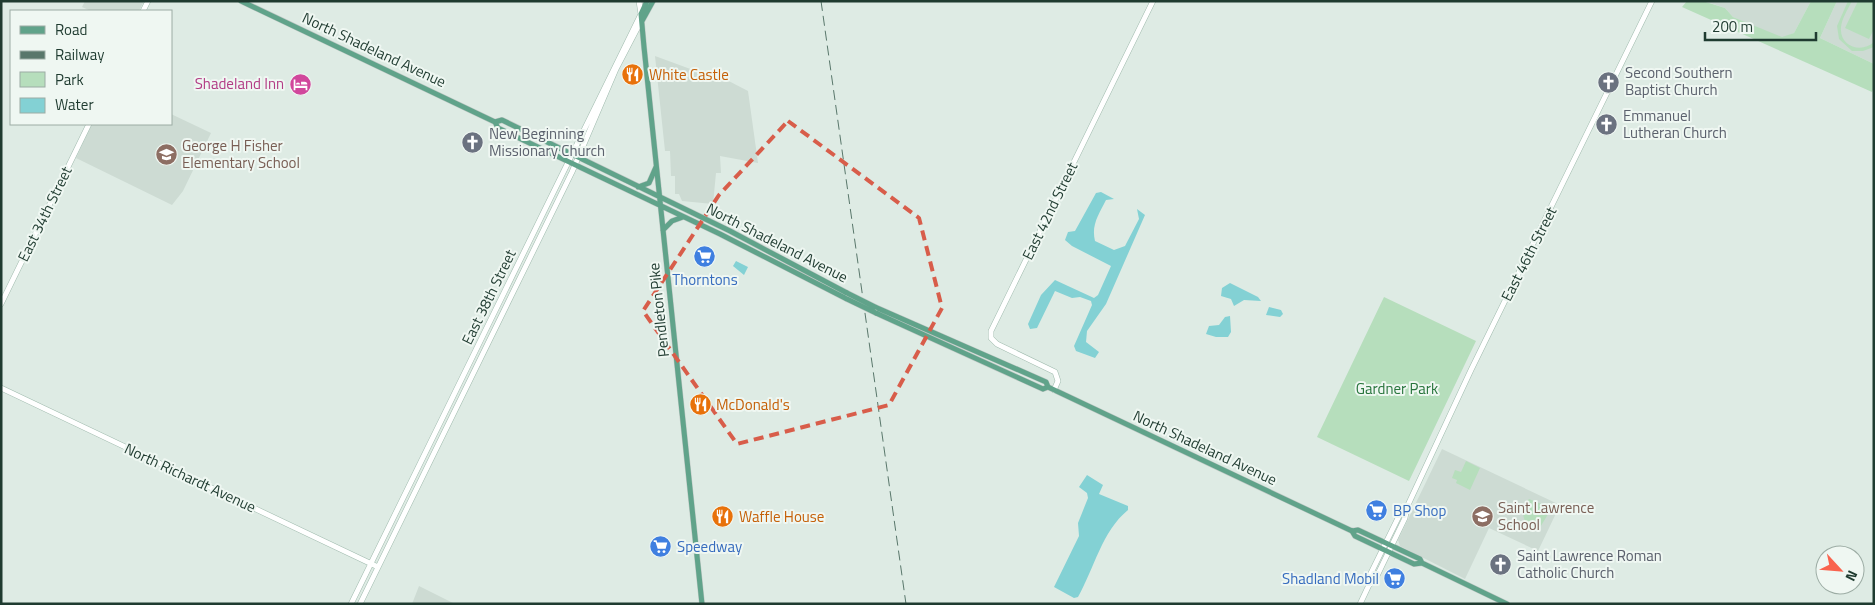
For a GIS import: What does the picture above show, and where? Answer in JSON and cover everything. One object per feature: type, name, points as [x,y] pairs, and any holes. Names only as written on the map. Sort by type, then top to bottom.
[{"type":"main road","name":"North Shadeland Avenue","points":[[241,1],[495,122],[498,128],[875,310],[1046,382],[1048,387],[1054,390],[1352,531],[1355,536],[1414,564],[1422,564],[1506,604]]},
{"type":"main road","points":[[639,1],[641,14]]},
{"type":"main road","name":"East 38th Street","points":[[351,604],[573,154],[619,55],[648,1]]},
{"type":"main road","name":"East 38th Street","points":[[360,604],[575,165],[616,69],[654,1]]},
{"type":"main road","name":"East 42nd Street","points":[[1054,390],[1058,381],[1055,372],[997,344],[991,338],[991,331],[1153,1]]},
{"type":"main road","name":"East 46th Street","points":[[1360,604],[1369,585],[1375,580],[1406,518],[1407,507],[1471,370],[1652,1]]},
{"type":"main road","name":"Pendleton Pike","points":[[641,14],[702,604]]},
{"type":"main road","name":"North Shadeland Avenue","points":[[495,122],[502,120],[730,231],[847,296]]},
{"type":"main road","name":"East 34th Street","points":[[1,304],[89,125]]},
{"type":"main road","points":[[637,187],[650,181],[657,164]]},
{"type":"main road","points":[[663,230],[672,221],[684,217]]},
{"type":"main road","name":"North Richardt Avenue","points":[[1,388],[378,567]]},
{"type":"main road","name":"East 46th Street","points":[[1369,585],[1369,577],[1400,514],[1407,507]]},
{"type":"main road","name":"North Shadeland Avenue","points":[[1352,531],[1358,530],[1420,559],[1422,564]]},
{"type":"highlighted area","points":[[788,121],[919,218],[942,308],[889,405],[737,444],[643,311],[719,195]]},
{"type":"shaded area","points":[[85,1],[144,1],[140,10],[89,10],[82,7]]},
{"type":"shaded area","points":[[1704,1],[1811,1],[1794,33],[1782,38],[1733,17],[1725,8]]},
{"type":"shaded area","points":[[1837,1],[1874,1],[1874,64],[1820,38]]},
{"type":"shaded area","points":[[655,56],[704,74],[721,77],[748,91],[758,163],[720,156],[721,173],[716,173],[713,204],[682,201],[679,194],[675,194],[675,176],[671,176],[670,151],[665,151]]},
{"type":"shaded area","points":[[172,114],[211,133],[183,191],[172,205],[76,158],[92,125],[172,125]]},
{"type":"shaded area","name":"Saint Lawrence School","points":[[1442,449],[1560,505],[1538,551],[1489,528],[1465,579],[1400,546],[1398,540]]},
{"type":"shaded area","points":[[419,586],[455,604],[412,604]]},
{"type":"green space","points":[[1687,1],[1706,2],[1725,8],[1733,17],[1782,37],[1794,33],[1811,1],[1837,1],[1820,38],[1874,64],[1874,88],[1872,92],[1682,7]]},
{"type":"green space","points":[[1848,1],[1852,1],[1841,27],[1843,39],[1857,48],[1869,46],[1874,42],[1874,47],[1863,51],[1852,51],[1839,39],[1837,26]]},
{"type":"green space","points":[[1858,1],[1874,1],[1874,29],[1869,39],[1845,28]]},
{"type":"green space","name":"Gardner Park","points":[[1384,297],[1476,341],[1409,481],[1317,437]]},
{"type":"green space","points":[[1466,461],[1480,468],[1470,490],[1456,483],[1457,480],[1452,478],[1455,470],[1461,472]]},
{"type":"green space","points":[[1529,499],[1549,507],[1550,511],[1539,529],[1533,528],[1524,518],[1524,508]]},
{"type":"water","points":[[1101,192],[1114,199],[1106,200],[1098,215],[1094,230],[1095,241],[1114,250],[1125,246],[1139,219],[1137,209],[1145,215],[1106,304],[1087,331],[1086,342],[1099,352],[1095,358],[1076,351],[1074,346],[1092,305],[1091,301],[1080,297],[1072,298],[1055,291],[1037,328],[1030,329],[1028,324],[1041,295],[1055,280],[1094,298],[1098,295],[1111,266],[1072,246],[1065,240],[1068,232],[1075,231],[1096,193]]},
{"type":"water","points":[[736,261],[748,267],[744,275],[733,266]]},
{"type":"water","points":[[1230,283],[1258,297],[1261,301],[1244,300],[1234,306],[1231,299],[1221,296],[1222,288]]},
{"type":"water","points":[[1269,307],[1281,310],[1283,314],[1280,317],[1266,315]]},
{"type":"water","points":[[1230,316],[1231,332],[1228,337],[1216,337],[1206,334],[1209,326],[1219,325],[1225,317]]},
{"type":"water","points":[[1087,475],[1103,485],[1099,494],[1128,506],[1128,510],[1111,529],[1084,586],[1078,597],[1074,598],[1054,587],[1079,536],[1078,523],[1088,498],[1087,493],[1079,487]]},
{"type":"railway","points":[[821,1],[906,604]]},
{"type":"place","name":"White Castle","points":[[633,75]]},
{"type":"place","name":"Second Southern Baptist Church","points":[[1609,82]]},
{"type":"place","name":"Shadeland Inn","points":[[300,84]]},
{"type":"place","name":"Emmanuel Lutheran Church","points":[[1607,125]]},
{"type":"place","name":"New Beginning Missionary Church","points":[[473,143]]},
{"type":"place","name":"George H Fisher Elementary School","points":[[166,155]]},
{"type":"place","name":"Thorntons","points":[[705,257]]},
{"type":"place","name":"McDonald's","points":[[700,405]]},
{"type":"place","name":"BP Shop","points":[[1377,511]]},
{"type":"place","name":"Waffle House","points":[[723,517]]},
{"type":"place","name":"Saint Lawrence School","points":[[1482,517]]},
{"type":"place","name":"Speedway","points":[[661,547]]},
{"type":"place","name":"Saint Lawrence Roman Catholic Church","points":[[1501,565]]},
{"type":"place","name":"Shadland Mobil","points":[[1395,579]]}]
